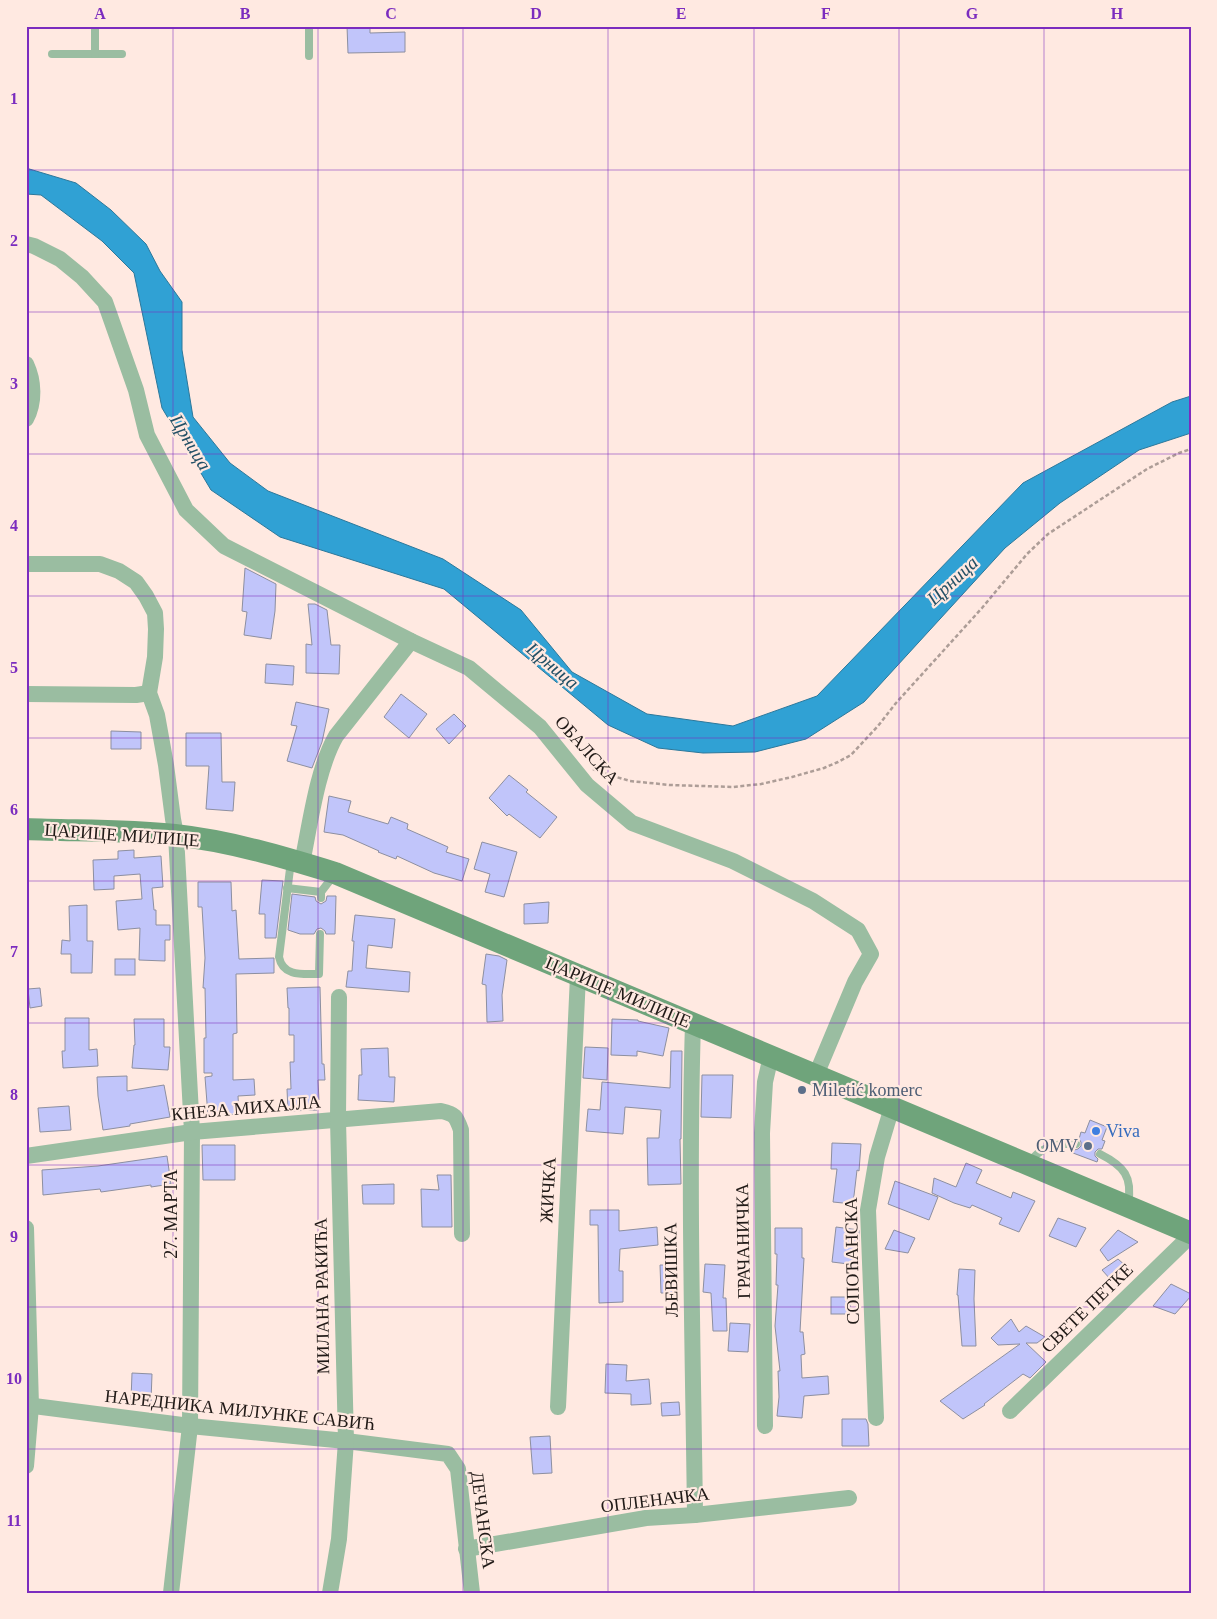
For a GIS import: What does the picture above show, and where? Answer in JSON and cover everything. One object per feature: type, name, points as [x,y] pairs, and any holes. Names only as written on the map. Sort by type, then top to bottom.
[{"type":"main road","name":"ЦАРИЦЕ МИЛИЦЕ","points":[[26,829],[133,832],[176,836],[229,844],[335,873],[1190,1232]]},
{"type":"street","name":"ОБАЛСКА","points":[[26,244],[60,259],[82,276],[105,302],[136,390],[147,435],[186,510],[224,546],[411,641],[469,668],[540,727],[587,785],[632,823],[733,861],[813,901],[858,930],[871,954],[855,982],[816,1075]]},
{"type":"street","points":[[26,364],[31,374],[33,391],[30,412],[26,419]]},
{"type":"street","points":[[26,564],[100,564],[119,571],[136,582],[146,596],[155,613],[156,629],[155,657],[149,693],[136,695],[26,694]]},
{"type":"street","points":[[296,861],[332,743],[411,641]]},
{"type":"street","name":"27. МАРТА","points":[[149,693],[157,715],[165,757],[176,836],[192,1132],[190,1426],[171,1593]]},
{"type":"street","name":"ЖИЧКА","points":[[558,1407],[578,976]]},
{"type":"street","name":"МИЛАНА РАКИЋА","points":[[330,1593],[339,1539],[346,1442],[338,1120],[339,997]]},
{"type":"street","name":"ЉЕВИШКА","points":[[693,1023],[690,1114],[690,1217],[696,1515]]},
{"type":"street","name":"ГРАЧАНИЧКА","points":[[765,1426],[762,1133],[765,1082],[771,1056]]},
{"type":"street","name":"СОПОЋАНСКА","points":[[876,1418],[868,1210],[877,1157],[892,1107]]},
{"type":"street","name":"КНЕЗА МИХАЈЛА","points":[[26,1156],[192,1132],[441,1111],[450,1113],[457,1118],[461,1130],[462,1234]]},
{"type":"street","points":[[26,1228],[28,1405],[26,1466]]},
{"type":"street","name":"СВЕТЕ ПЕТКЕ","points":[[1010,1411],[1184,1243],[1190,1232]]},
{"type":"street","name":"НАРЕДНИКА МИЛУНКЕ САВИЋ","points":[[28,1405],[190,1426],[448,1454]]},
{"type":"street","name":"ДЕЧАНСКА","points":[[448,1454],[458,1469],[472,1593]]},
{"type":"street","name":"ОПЛЕНАЧКА","points":[[466,1549],[646,1518],[696,1515],[849,1498]]},
{"type":"lane","points":[[95,26],[95,54]]},
{"type":"lane","points":[[309,26],[310,56]]},
{"type":"lane","points":[[52,54],[122,54]]},
{"type":"lane","points":[[296,861],[287,888],[279,957],[283,967],[296,974],[319,974],[320,934]]},
{"type":"lane","points":[[287,888],[321,895],[335,873]]},
{"type":"lane","points":[[1028,1164],[1035,1154],[1042,1149],[1076,1144]]},
{"type":"lane","points":[[1100,1154],[1113,1160],[1128,1178],[1130,1189],[1128,1206]]},
{"type":"path","points":[[572,767],[587,766],[603,774],[630,781],[670,785],[733,787],[761,784],[792,777],[838,762],[851,755],[878,726],[896,702],[982,608],[1027,554],[1048,534],[1147,468],[1191,449]]},
{"type":"water","name":"Црница","points":[[26,168],[76,183],[111,210],[146,244],[160,271],[182,302],[182,350],[193,417],[230,463],[268,491],[443,559],[521,610],[572,672],[647,714],[733,726],[817,696],[1023,483],[1172,402],[1191,396],[1191,433],[1139,450],[1060,503],[1005,548],[864,702],[806,739],[755,752],[703,753],[658,748],[608,725],[444,589],[280,537],[211,490],[162,408],[134,273],[102,241],[41,195],[26,194]]},
{"type":"building","points":[[347,26],[370,26],[370,33],[405,32],[405,52],[348,53]]},
{"type":"building","points":[[245,568],[276,584],[271,639],[244,635],[247,612],[242,611]]},
{"type":"building","points":[[308,604],[315,604],[327,610],[331,645],[340,645],[339,674],[306,673],[306,644],[312,645]]},
{"type":"building","points":[[266,664],[294,666],[293,685],[265,683]]},
{"type":"building","points":[[401,694],[427,714],[409,738],[384,717]]},
{"type":"building","points":[[296,702],[329,709],[322,742],[312,768],[287,761],[297,726],[291,725]]},
{"type":"building","points":[[454,714],[466,726],[449,744],[436,729]]},
{"type":"building","points":[[111,731],[141,732],[141,749],[111,749]]},
{"type":"building","points":[[186,733],[221,733],[222,782],[235,782],[233,811],[206,809],[209,766],[186,766]]},
{"type":"building","points":[[509,775],[528,790],[526,792],[557,817],[540,838],[509,814],[507,816],[489,798]]},
{"type":"building","points":[[329,796],[351,801],[348,812],[388,824],[391,817],[408,824],[407,829],[448,847],[446,852],[469,859],[462,881],[434,873],[397,856],[396,859],[343,835],[324,832]]},
{"type":"building","points":[[482,842],[517,852],[504,897],[485,892],[490,874],[474,869]]},
{"type":"building","points":[[134,850],[134,858],[161,856],[163,887],[152,888],[154,910],[156,910],[156,925],[170,925],[170,940],[165,940],[165,961],[139,960],[140,928],[118,930],[116,901],[142,899],[140,874],[114,876],[114,889],[94,890],[93,860],[118,859],[118,851]]},
{"type":"building","points":[[262,880],[283,881],[276,938],[265,938],[265,914],[259,914]]},
{"type":"building","points":[[198,882],[231,882],[232,911],[236,910],[239,959],[274,958],[274,973],[236,974],[237,1033],[233,1034],[233,1080],[254,1079],[255,1095],[238,1096],[239,1114],[208,1116],[205,1077],[212,1076],[212,1073],[204,1073],[204,1038],[206,1038],[205,988],[203,988],[205,958],[202,907],[198,907]]},
{"type":"building","points":[[292,894],[315,897],[316,901],[321,904],[326,901],[327,896],[336,896],[335,934],[326,934],[321,928],[317,929],[314,934],[300,934],[288,930]]},
{"type":"building","points":[[549,902],[548,923],[524,924],[524,904]]},
{"type":"building","points":[[87,905],[87,941],[93,941],[92,973],[71,973],[71,954],[61,954],[62,940],[70,941],[69,906]]},
{"type":"building","points":[[355,915],[395,919],[392,948],[368,945],[366,968],[410,972],[409,992],[346,987],[348,971],[352,971],[354,941],[352,941]]},
{"type":"building","points":[[486,954],[499,956],[507,960],[502,995],[503,1021],[487,1022],[486,985],[482,984]]},
{"type":"building","points":[[115,959],[135,959],[135,975],[115,975]]},
{"type":"building","points":[[320,987],[322,1064],[324,1064],[325,1080],[318,1080],[319,1100],[317,1100],[317,1110],[288,1111],[287,1089],[291,1089],[290,1062],[294,1062],[294,1035],[289,1035],[287,988]]},
{"type":"building","points":[[40,988],[42,1006],[30,1008],[28,989]]},
{"type":"building","points":[[65,1018],[89,1018],[89,1050],[97,1049],[98,1066],[63,1068],[62,1051],[65,1051]]},
{"type":"building","points":[[134,1019],[164,1019],[164,1047],[170,1047],[168,1070],[132,1068],[135,1045]]},
{"type":"building","points":[[612,1019],[638,1020],[669,1028],[663,1056],[637,1051],[637,1056],[611,1055]]},
{"type":"building","points":[[585,1047],[608,1048],[607,1080],[583,1078]]},
{"type":"building","points":[[388,1048],[389,1077],[395,1077],[394,1102],[358,1100],[359,1075],[362,1075],[361,1049]]},
{"type":"building","points":[[671,1051],[682,1051],[681,1184],[648,1185],[647,1138],[659,1138],[661,1110],[625,1107],[623,1134],[586,1131],[588,1109],[600,1110],[602,1082],[670,1088]]},
{"type":"building","points":[[702,1075],[733,1075],[731,1118],[701,1117]]},
{"type":"building","points":[[127,1076],[127,1091],[164,1085],[170,1117],[103,1130],[97,1077]]},
{"type":"building","points":[[69,1106],[71,1130],[40,1132],[38,1108]]},
{"type":"building","points":[[1090,1120],[1107,1127],[1102,1140],[1105,1141],[1102,1149],[1098,1149],[1095,1152],[1095,1156],[1098,1159],[1097,1162],[1073,1153],[1074,1150],[1081,1146],[1079,1139],[1081,1132],[1085,1133]]},
{"type":"building","points":[[832,1143],[861,1144],[859,1171],[857,1170],[853,1204],[833,1202],[837,1169],[831,1169]]},
{"type":"building","points":[[202,1145],[235,1145],[235,1180],[203,1180]]},
{"type":"building","points":[[167,1156],[171,1184],[101,1192],[100,1189],[43,1195],[42,1170],[98,1166]]},
{"type":"building","points":[[966,1163],[982,1170],[976,1183],[1011,1198],[1013,1192],[1035,1201],[1019,1232],[999,1224],[1002,1218],[972,1205],[970,1208],[932,1193],[934,1178],[956,1187]]},
{"type":"building","points":[[437,1175],[451,1175],[452,1227],[422,1227],[421,1189],[439,1190]]},
{"type":"building","points":[[895,1181],[938,1197],[929,1220],[888,1204]]},
{"type":"building","points":[[394,1184],[394,1204],[363,1204],[362,1185]]},
{"type":"building","points":[[590,1210],[619,1210],[619,1231],[657,1227],[658,1245],[620,1249],[619,1271],[623,1271],[623,1302],[599,1303],[598,1225],[590,1225]]},
{"type":"building","points":[[1058,1218],[1086,1228],[1076,1247],[1049,1236]]},
{"type":"building","points":[[836,1227],[859,1230],[857,1265],[832,1262]]},
{"type":"building","points":[[775,1228],[802,1228],[802,1258],[804,1258],[800,1332],[803,1332],[805,1354],[801,1355],[802,1378],[828,1376],[829,1394],[804,1396],[802,1418],[777,1416],[779,1397],[778,1371],[780,1371],[775,1326],[778,1285],[776,1285],[777,1254],[775,1254]]},
{"type":"building","points":[[894,1230],[915,1238],[908,1253],[885,1249]]},
{"type":"building","points":[[1118,1230],[1138,1242],[1108,1261],[1100,1250]]},
{"type":"building","points":[[1118,1259],[1127,1267],[1111,1280],[1102,1270]]},
{"type":"building","points":[[705,1264],[725,1265],[723,1298],[726,1298],[727,1331],[713,1331],[711,1293],[703,1292]]},
{"type":"building","points":[[660,1265],[678,1265],[678,1293],[661,1293]]},
{"type":"building","points":[[959,1269],[975,1270],[976,1346],[962,1346],[957,1295]]},
{"type":"building","points":[[1171,1284],[1191,1294],[1175,1314],[1153,1306]]},
{"type":"building","points":[[831,1297],[850,1297],[850,1314],[831,1314]]},
{"type":"building","points":[[1011,1319],[1019,1332],[1026,1326],[1045,1337],[1037,1343],[1026,1343],[1046,1362],[1030,1378],[1023,1374],[985,1405],[963,1419],[940,1401],[1020,1344],[998,1345],[991,1338]]},
{"type":"building","points":[[730,1323],[750,1324],[748,1352],[728,1351]]},
{"type":"building","points":[[606,1364],[627,1365],[626,1381],[649,1379],[651,1404],[631,1405],[631,1394],[605,1393]]},
{"type":"building","points":[[132,1373],[152,1374],[151,1401],[131,1400]]},
{"type":"building","points":[[679,1402],[680,1415],[662,1416],[661,1403]]},
{"type":"building","points":[[842,1419],[866,1419],[869,1446],[842,1446]]},
{"type":"building","points":[[550,1436],[552,1473],[533,1474],[530,1437]]},
{"type":"place","name":"Miletić komerc","points":[[802,1090]]},
{"type":"place","name":"Viva","points":[[1096,1131]]},
{"type":"place","name":"OMV","points":[[1088,1146]]}]
